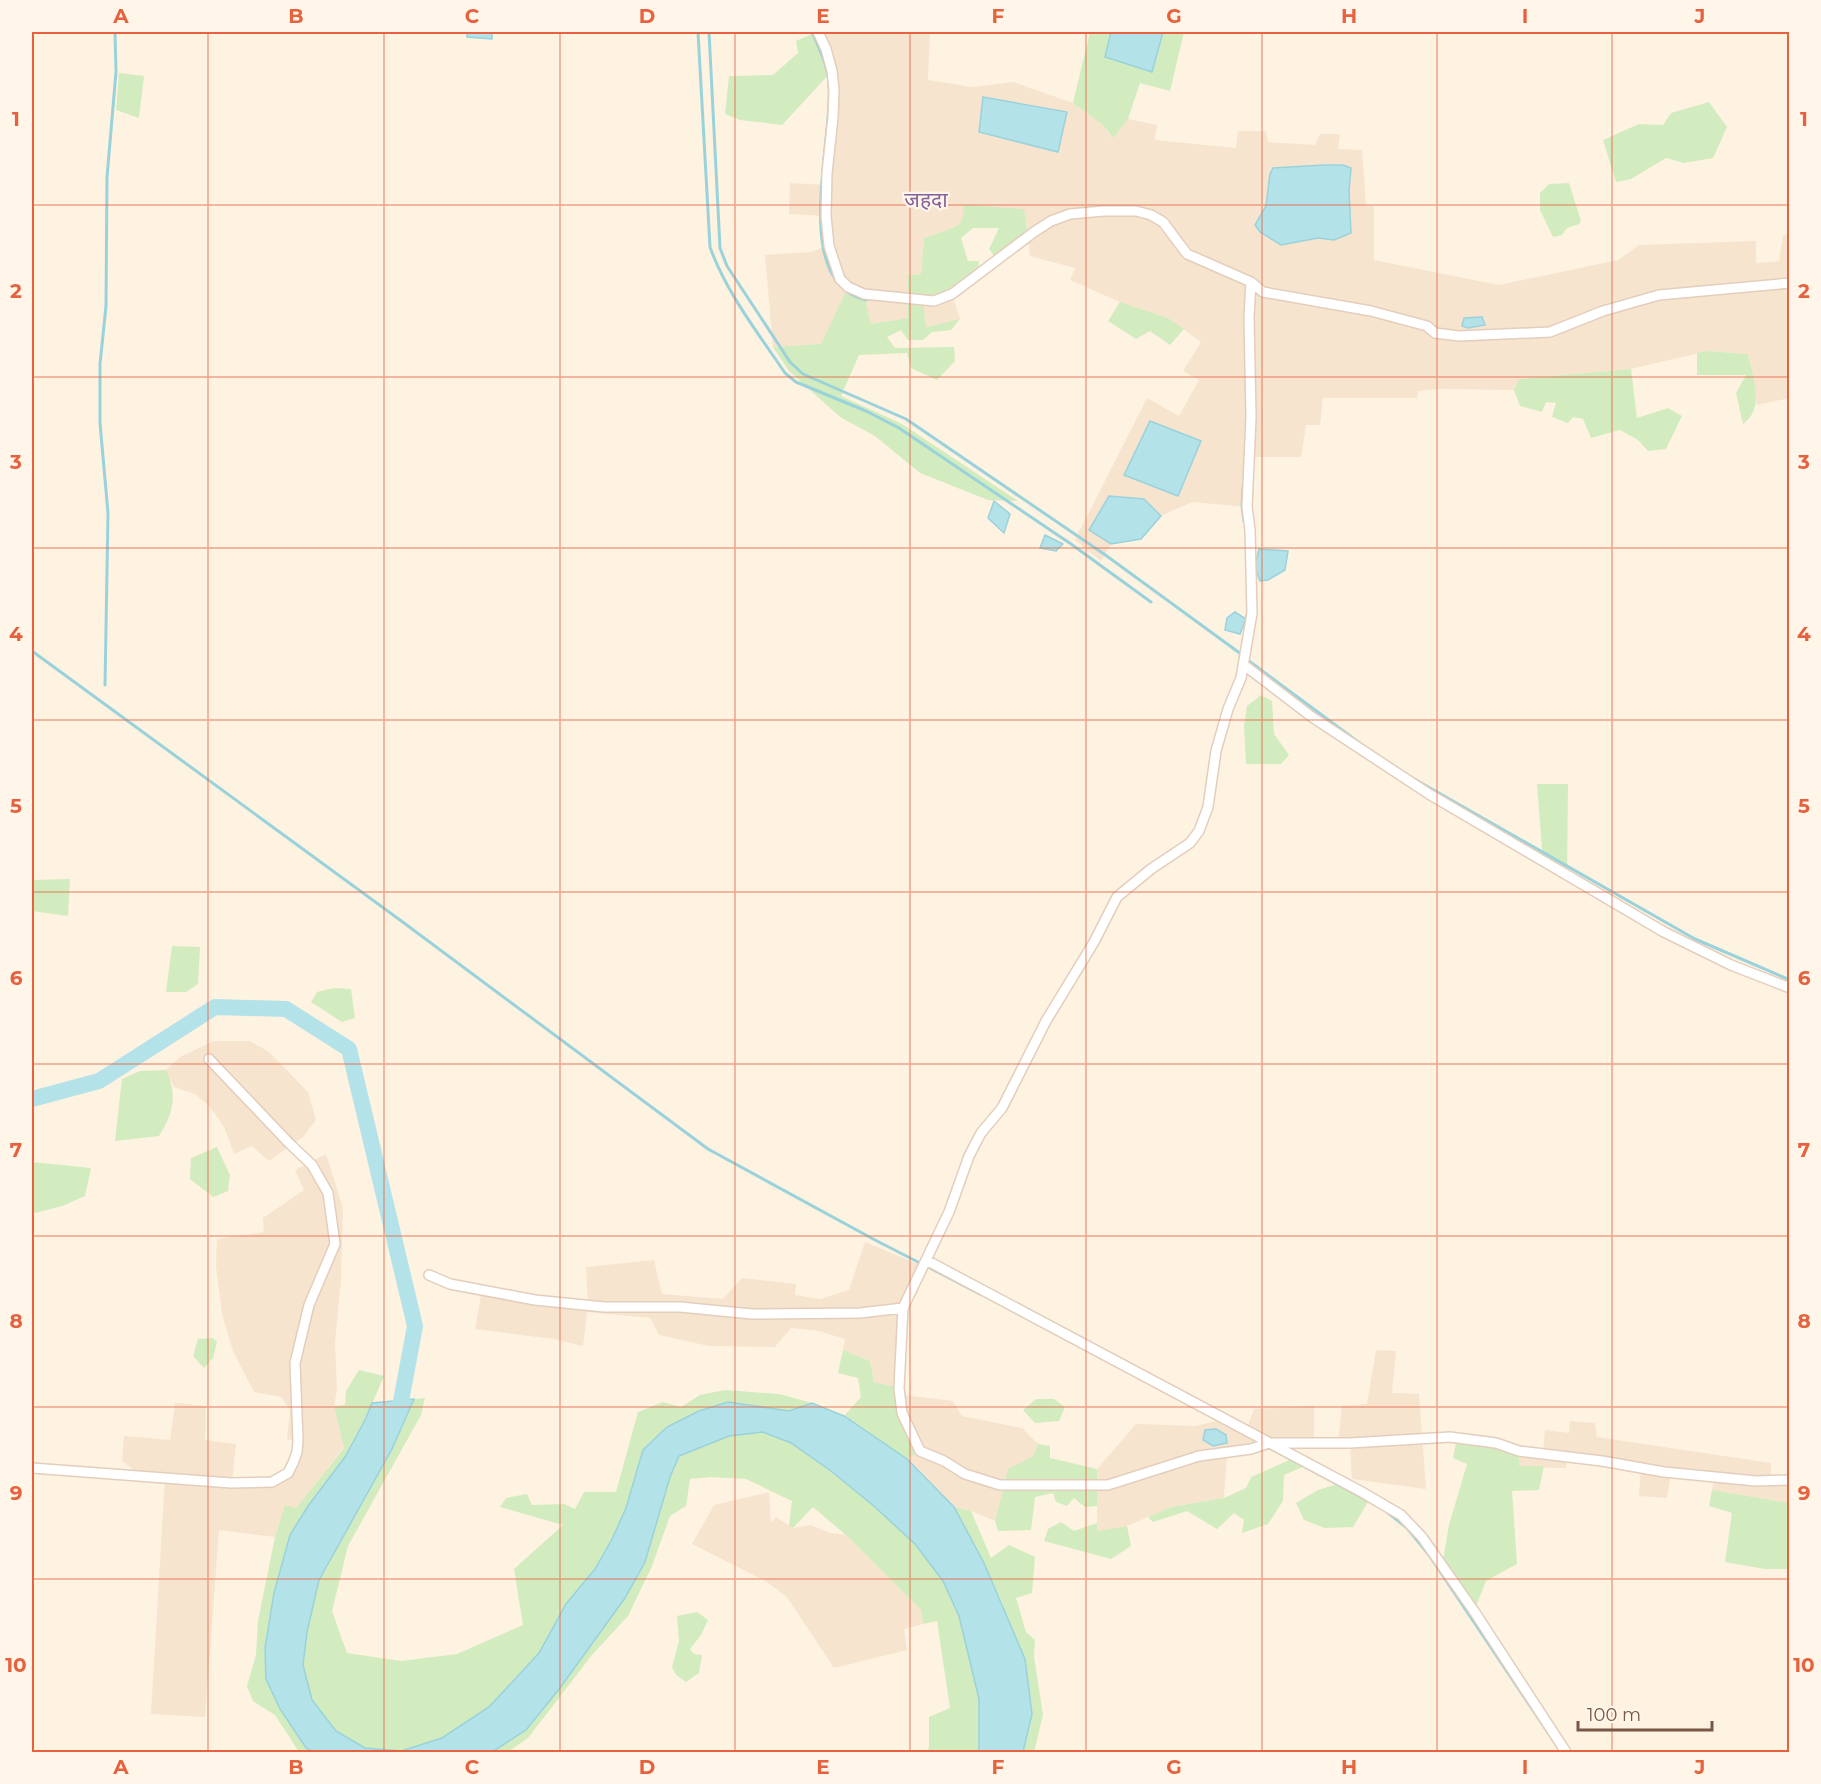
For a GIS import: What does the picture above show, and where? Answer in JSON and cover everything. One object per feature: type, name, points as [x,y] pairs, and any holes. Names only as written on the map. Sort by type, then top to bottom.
[{"type":"street","points":[[818,32],[826,49],[834,90],[834,117],[827,173],[826,216],[829,246],[840,279],[848,287],[864,294],[934,301],[952,294],[1051,221],[1070,214],[1104,211],[1136,211],[1152,215],[1163,222],[1187,254],[1251,282],[1263,292],[1371,310],[1427,326],[1435,333],[1459,336],[1550,333],[1603,311],[1659,295],[1790,283]]},
{"type":"street","points":[[1251,282],[1249,317],[1251,417],[1247,507],[1252,575],[1251,613],[1244,665],[1216,751],[1208,807],[1199,831],[1190,843],[1151,869],[1116,897],[1094,942],[1046,1021],[1002,1108],[981,1133],[969,1156],[949,1212],[903,1308],[899,1377],[902,1413],[920,1451],[944,1461],[965,1474],[1000,1485],[1108,1485],[1199,1456],[1251,1449],[1269,1443],[1350,1443],[1450,1437],[1496,1443],[1519,1451],[1602,1461],[1664,1472],[1756,1481],[1790,1480]]},
{"type":"street","points":[[1244,665],[1312,717],[1429,794],[1505,839],[1664,932],[1731,965],[1790,988]]},
{"type":"street","points":[[32,1468],[231,1483],[272,1482],[288,1473],[293,1463],[298,1440],[295,1364],[309,1305],[335,1244],[328,1193],[312,1165],[209,1059]]},
{"type":"street","points":[[926,1260],[1401,1515],[1422,1537],[1474,1611],[1566,1752]]},
{"type":"street","points":[[429,1275],[450,1284],[535,1300],[604,1307],[680,1307],[752,1314],[860,1313],[903,1308]]},
{"type":"shaded area","points":[[818,32],[930,32],[928,80],[973,87],[1013,82],[1073,103],[1103,125],[1112,138],[1128,119],[1157,125],[1155,140],[1236,148],[1238,131],[1266,131],[1268,142],[1315,145],[1320,134],[1340,134],[1338,149],[1362,150],[1366,206],[1374,206],[1374,260],[1499,285],[1618,260],[1639,245],[1756,241],[1756,263],[1779,261],[1783,235],[1789,235],[1789,398],[1757,405],[1748,354],[1708,351],[1631,369],[1519,379],[1514,390],[1438,389],[1418,391],[1417,398],[1323,398],[1320,425],[1306,425],[1301,457],[1249,457],[1247,507],[1192,502],[1161,516],[1144,499],[1089,530],[1111,544],[1101,561],[1075,540],[1147,398],[1179,416],[1199,380],[1183,371],[1201,342],[1168,318],[1120,302],[1070,280],[1075,268],[1030,256],[1024,210],[962,221],[955,227],[924,238],[921,274],[908,275],[908,318],[871,324],[864,294],[821,344],[773,347],[765,255],[811,252],[829,245],[826,216],[789,214],[790,183],[826,185],[834,90]]},
{"type":"shaded area","points":[[952,294],[960,319],[925,327],[922,299]]},
{"type":"shaded area","points":[[214,1041],[250,1041],[269,1052],[308,1092],[316,1120],[303,1137],[269,1161],[252,1146],[234,1154],[224,1127],[211,1108],[195,1094],[174,1087],[166,1070],[180,1057]]},
{"type":"shaded area","points":[[326,1154],[343,1208],[341,1279],[335,1344],[337,1390],[334,1406],[344,1447],[296,1508],[285,1506],[275,1537],[219,1530],[205,1717],[151,1714],[165,1478],[141,1475],[122,1461],[124,1436],[170,1440],[175,1403],[206,1406],[205,1440],[236,1444],[232,1483],[272,1482],[288,1473],[297,1441],[287,1439],[290,1410],[281,1397],[254,1392],[233,1351],[222,1314],[216,1266],[217,1239],[264,1232],[263,1218],[304,1190],[295,1170]]},
{"type":"shaded area","points":[[865,1242],[918,1264],[904,1300],[904,1395],[953,1401],[962,1416],[1022,1428],[1038,1444],[1033,1456],[1008,1469],[995,1521],[954,1507],[907,1459],[920,1451],[874,1382],[870,1361],[843,1350],[845,1339],[819,1331],[791,1328],[775,1347],[709,1346],[659,1335],[650,1318],[587,1312],[583,1346],[553,1339],[475,1329],[481,1295],[534,1304],[588,1306],[586,1267],[654,1260],[662,1294],[723,1299],[742,1278],[796,1284],[795,1295],[820,1299],[849,1290]]},
{"type":"shaded area","points":[[1376,1350],[1396,1351],[1392,1393],[1419,1394],[1426,1489],[1352,1479],[1350,1443],[1338,1443],[1342,1406],[1367,1404]]},
{"type":"shaded area","points":[[1314,1406],[1314,1443],[1269,1443],[1227,1453],[1224,1498],[1171,1507],[1127,1526],[1097,1531],[1097,1469],[1136,1424],[1195,1426],[1225,1419],[1246,1431],[1254,1409]]},
{"type":"shaded area","points":[[1570,1421],[1595,1423],[1597,1437],[1771,1463],[1771,1480],[1789,1480],[1789,1503],[1712,1490],[1714,1478],[1671,1473],[1667,1498],[1639,1496],[1641,1468],[1568,1457],[1566,1468],[1518,1467],[1519,1451],[1543,1452],[1545,1430],[1569,1433]]},
{"type":"shaded area","points":[[769,1492],[771,1523],[776,1517],[793,1528],[811,1525],[830,1533],[846,1535],[921,1610],[923,1624],[904,1629],[907,1650],[834,1668],[787,1597],[767,1582],[692,1544],[714,1505]]},
{"type":"green space","points":[[816,32],[832,71],[782,125],[740,120],[725,114],[729,76],[773,75],[798,53],[796,41]]},
{"type":"green space","points":[[1090,32],[1111,32],[1106,57],[1152,71],[1163,32],[1184,32],[1170,91],[1140,83],[1128,119],[1113,138],[1103,125],[1073,103]]},
{"type":"green space","points":[[119,73],[144,76],[139,118],[116,110]]},
{"type":"green space","points":[[1709,102],[1727,127],[1713,158],[1684,163],[1666,158],[1631,179],[1616,182],[1603,140],[1639,124],[1663,125],[1671,113]]},
{"type":"green space","points":[[1569,183],[1581,221],[1567,228],[1562,235],[1553,237],[1540,210],[1540,193],[1549,184]]},
{"type":"green space","points":[[964,205],[1024,209],[1028,236],[997,260],[989,249],[999,228],[973,228],[961,238],[968,261],[979,261],[977,275],[952,294],[923,300],[926,327],[960,319],[951,330],[932,332],[923,340],[908,340],[901,330],[887,337],[895,348],[954,347],[955,361],[937,380],[911,368],[907,353],[859,355],[841,396],[902,424],[1018,501],[988,500],[920,473],[875,436],[840,417],[789,371],[773,347],[821,344],[848,287],[864,294],[871,324],[908,318],[908,275],[921,274],[924,238],[955,227],[962,221]]},
{"type":"green space","points":[[1120,302],[1168,318],[1184,329],[1170,345],[1150,331],[1136,339],[1108,321]]},
{"type":"green space","points":[[1708,351],[1748,354],[1756,401],[1750,417],[1743,424],[1736,393],[1746,375],[1697,375],[1697,353]]},
{"type":"green space","points":[[1631,369],[1637,418],[1668,408],[1682,416],[1666,449],[1648,451],[1638,440],[1620,430],[1591,438],[1583,419],[1573,417],[1568,423],[1552,417],[1556,403],[1546,402],[1542,412],[1520,406],[1514,390],[1519,379]]},
{"type":"green space","points":[[1261,695],[1272,701],[1274,734],[1289,755],[1281,764],[1246,764],[1244,726],[1247,706]]},
{"type":"green space","points":[[1537,784],[1568,784],[1567,876],[1543,862]]},
{"type":"green space","points":[[70,879],[68,916],[32,911],[32,880]]},
{"type":"green space","points":[[172,946],[200,947],[198,984],[186,992],[166,992]]},
{"type":"green space","points":[[334,988],[351,989],[355,1018],[342,1022],[311,1002],[317,992]]},
{"type":"green space","points":[[166,1070],[173,1096],[171,1112],[159,1136],[115,1141],[122,1079],[140,1071]]},
{"type":"green space","points":[[217,1147],[230,1175],[228,1191],[213,1197],[190,1179],[191,1158]]},
{"type":"green space","points":[[32,1162],[91,1168],[85,1196],[62,1206],[35,1213],[32,1210]]},
{"type":"green space","points":[[213,1338],[217,1342],[213,1358],[204,1368],[193,1356],[198,1339]]},
{"type":"green space","points":[[843,1350],[870,1361],[874,1382],[899,1388],[902,1413],[920,1451],[907,1459],[844,1416],[861,1397],[858,1378],[838,1373]]},
{"type":"green space","points":[[359,1370],[384,1376],[365,1420],[345,1457],[308,1506],[290,1535],[274,1593],[265,1648],[306,1748],[314,1752],[299,1752],[275,1715],[253,1701],[247,1686],[256,1655],[258,1621],[275,1537],[285,1505],[296,1508],[344,1448],[334,1406],[345,1405],[346,1391]]},
{"type":"green space","points":[[725,1390],[779,1394],[812,1403],[789,1411],[728,1402],[626,1508],[595,1569],[566,1604],[539,1653],[489,1707],[442,1738],[401,1751],[365,1748],[336,1731],[312,1700],[303,1665],[307,1632],[319,1580],[392,1449],[414,1399],[425,1398],[421,1415],[348,1546],[332,1611],[347,1653],[401,1661],[457,1654],[523,1625],[514,1569],[563,1525],[500,1507],[506,1498],[527,1494],[532,1505],[564,1504],[575,1509],[584,1492],[616,1492],[638,1412],[663,1402],[681,1407],[700,1395]]},
{"type":"green space","points":[[1036,1399],[1054,1399],[1065,1407],[1059,1421],[1035,1423],[1023,1410]]},
{"type":"green space","points":[[763,1432],[791,1443],[831,1471],[875,1507],[915,1544],[943,1581],[959,1616],[979,1699],[979,1752],[926,1752],[929,1748],[929,1717],[950,1708],[937,1621],[923,1624],[921,1610],[846,1535],[813,1507],[793,1528],[789,1526],[792,1501],[746,1479],[710,1477],[690,1479],[686,1506],[670,1516],[652,1566],[628,1616],[592,1655],[528,1738],[508,1752],[492,1752],[526,1730],[560,1688],[625,1598],[645,1562],[670,1477],[679,1456],[729,1436]]},
{"type":"green space","points":[[1457,1438],[1519,1451],[1519,1466],[1544,1466],[1539,1490],[1512,1491],[1517,1564],[1486,1581],[1474,1611],[1442,1566],[1449,1525],[1467,1464],[1453,1458]]},
{"type":"green space","points":[[1038,1444],[1050,1446],[1050,1458],[1097,1469],[1097,1506],[1085,1507],[1074,1498],[1067,1506],[1056,1502],[1053,1493],[1035,1497],[1031,1530],[998,1531],[995,1521],[1008,1469],[1033,1456]]},
{"type":"green space","points":[[1296,1457],[1310,1464],[1284,1475],[1283,1501],[1268,1524],[1242,1533],[1244,1520],[1234,1513],[1217,1529],[1187,1511],[1153,1522],[1148,1517],[1171,1507],[1224,1498],[1246,1488],[1251,1477]]},
{"type":"green space","points":[[1344,1482],[1371,1497],[1353,1527],[1325,1528],[1304,1520],[1296,1503],[1318,1490]]},
{"type":"green space","points":[[1712,1490],[1789,1503],[1789,1569],[1765,1569],[1725,1562],[1732,1513],[1709,1506]]},
{"type":"green space","points":[[954,1507],[971,1511],[991,1558],[1009,1545],[1035,1557],[1032,1593],[1016,1598],[1026,1632],[1035,1640],[1034,1657],[1043,1715],[1034,1752],[1023,1752],[1032,1714],[1002,1602]]},
{"type":"green space","points":[[1061,1522],[1074,1531],[1097,1523],[1097,1531],[1127,1526],[1131,1546],[1111,1559],[1044,1541],[1048,1529]]},
{"type":"green space","points":[[697,1612],[708,1620],[701,1635],[690,1649],[694,1654],[702,1655],[699,1673],[686,1682],[676,1675],[672,1667],[679,1641],[677,1616]]},
{"type":"water","points":[[467,32],[492,32],[492,39],[467,37]]},
{"type":"water","points":[[1111,32],[1163,32],[1152,72],[1105,57]]},
{"type":"water","points":[[983,97],[1067,112],[1058,152],[979,132]]},
{"type":"water","points":[[1343,165],[1351,168],[1349,191],[1351,233],[1334,240],[1318,238],[1281,245],[1260,232],[1255,225],[1266,206],[1270,174],[1273,168]]},
{"type":"water","points":[[1482,317],[1485,325],[1468,328],[1462,326],[1464,318]]},
{"type":"water","points":[[1150,421],[1201,441],[1178,496],[1124,475]]},
{"type":"water","points":[[1109,496],[1144,499],[1161,516],[1141,539],[1111,544],[1089,530]]},
{"type":"water","points":[[994,501],[1010,514],[1004,533],[988,518]]},
{"type":"water","points":[[1045,535],[1063,544],[1056,551],[1040,548]]},
{"type":"water","points":[[1259,549],[1288,551],[1285,570],[1268,580],[1260,581],[1255,567]]},
{"type":"water","points":[[1235,612],[1246,619],[1240,634],[1225,630],[1227,618]]},
{"type":"water","points":[[414,1399],[392,1449],[319,1580],[307,1632],[303,1665],[312,1700],[336,1731],[365,1748],[401,1751],[442,1738],[489,1707],[539,1653],[566,1604],[595,1569],[626,1508],[643,1450],[667,1427],[699,1411],[728,1402],[789,1411],[812,1403],[844,1416],[907,1459],[954,1507],[984,1563],[1025,1659],[1032,1714],[1023,1752],[979,1752],[979,1699],[959,1616],[943,1581],[915,1544],[831,1471],[791,1443],[763,1432],[729,1436],[679,1456],[670,1477],[645,1562],[625,1598],[560,1688],[526,1730],[492,1752],[314,1752],[306,1748],[280,1709],[266,1679],[265,1648],[274,1593],[290,1535],[308,1506],[345,1457],[372,1403]]},
{"type":"water","points":[[1216,1429],[1226,1435],[1227,1443],[1213,1446],[1203,1440],[1205,1430]]},
{"type":"waterway","points":[[105,685],[108,513],[100,423],[100,364],[106,306],[107,177],[116,72],[115,32]]},
{"type":"waterway","points":[[698,32],[710,247],[734,296],[785,373],[796,382],[866,411],[899,428],[1071,544],[1151,602]]},
{"type":"waterway","points":[[709,32],[720,248],[727,266],[790,362],[803,374],[906,419],[1104,554],[1241,654]]},
{"type":"waterway","points":[[812,32],[828,75],[829,100],[821,201],[821,235],[828,265],[842,287],[866,300]]},
{"type":"waterway","points":[[1243,488],[1244,521]]},
{"type":"waterway","points":[[1246,619],[1248,611]]},
{"type":"waterway","points":[[32,651],[708,1149],[920,1263]]},
{"type":"waterway","points":[[1249,661],[1365,747]]},
{"type":"waterway","points":[[1416,780],[1695,939],[1790,980]]},
{"type":"waterway","points":[[32,1099],[99,1081],[215,1007],[286,1009],[349,1049],[415,1326],[399,1412],[394,1419]]},
{"type":"waterway","points":[[930,1268],[980,1294]]},
{"type":"waterway","points":[[1266,1446],[1376,1505]]},
{"type":"waterway","points":[[1387,1512],[1407,1528],[1429,1555],[1561,1752]]},
{"type":"district","name":"जहदा","points":[[926,199]]}]
